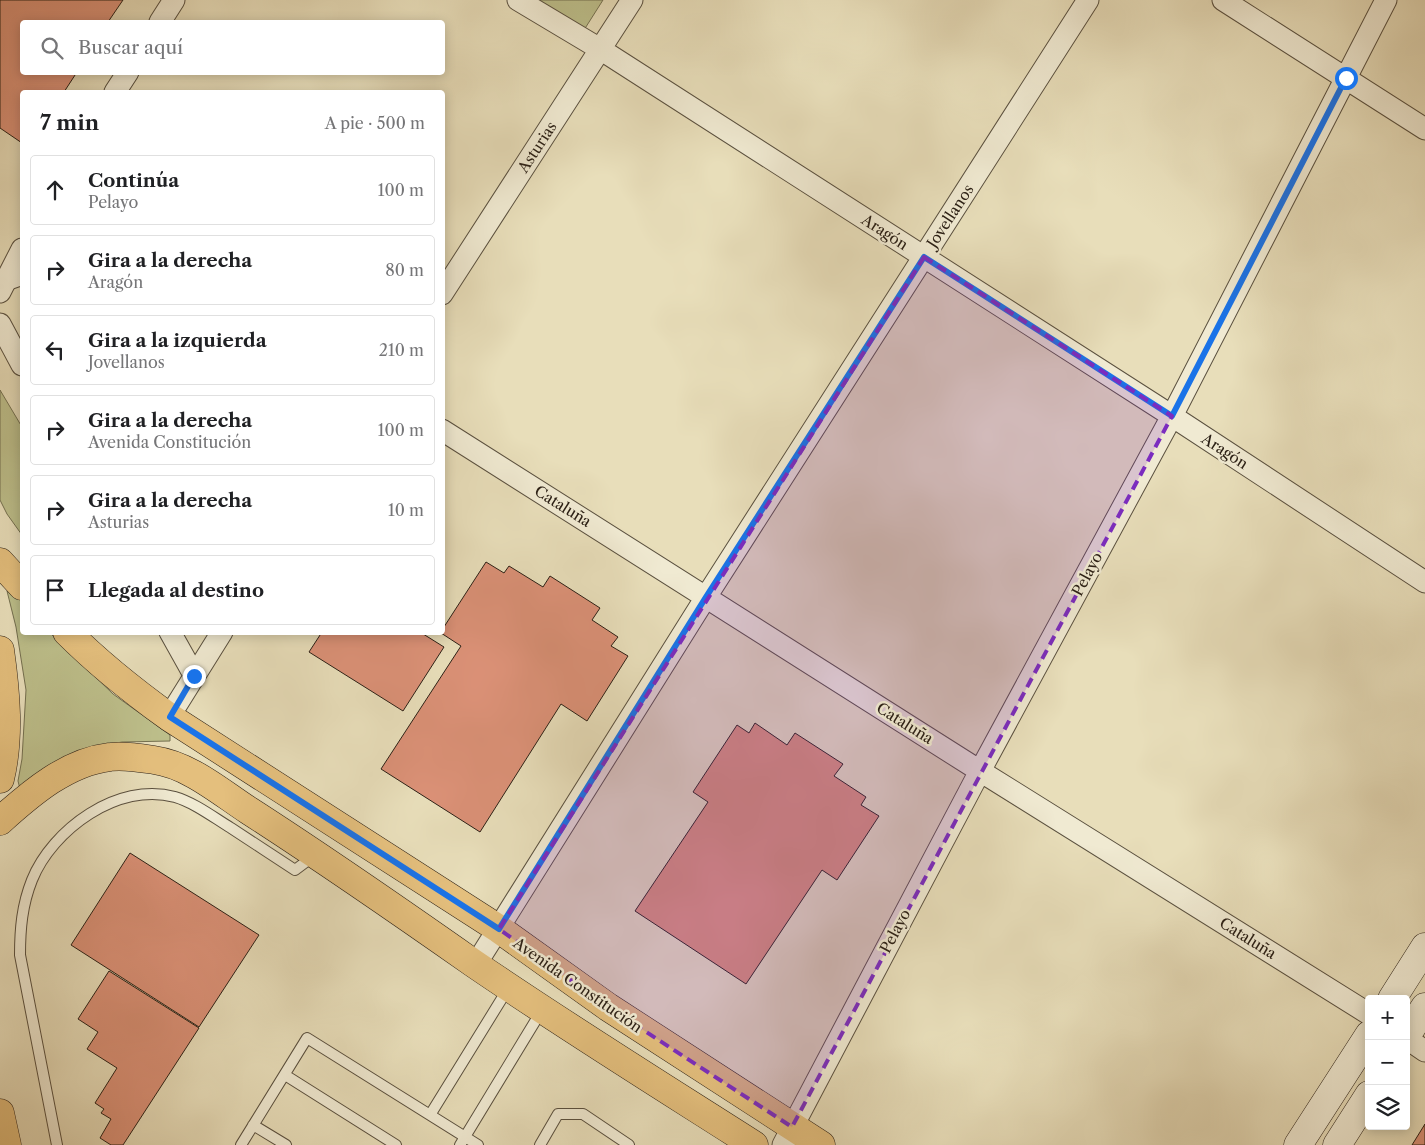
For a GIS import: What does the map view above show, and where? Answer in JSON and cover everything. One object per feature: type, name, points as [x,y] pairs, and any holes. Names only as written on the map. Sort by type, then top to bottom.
[{"type":"main road","points":[[0,562],[20,584]]},
{"type":"main road","name":"Avenida Constitución","points":[[70,635],[126,686],[170,717],[499,929],[787,1136],[821,1145]]},
{"type":"main road","points":[[0,650],[5,683],[5,759],[0,779]]},
{"type":"main road","points":[[0,821],[39,788],[84,763],[110,757],[157,760],[185,770],[317,854],[543,1009],[754,1145]]},
{"type":"main road","points":[[1395,995],[1425,947]]},
{"type":"main road","points":[[1410,1031],[1425,1007]]},
{"type":"main road","points":[[1298,1145],[1366,1040]]},
{"type":"main road","points":[[1337,1145],[1365,1101]]},
{"type":"main road","points":[[0,1113],[7,1145]]},
{"type":"street","points":[[161,20],[174,0]]},
{"type":"street","name":"Aragón","points":[[518,0],[600,49],[1172,416],[1425,582]]},
{"type":"street","name":"Asturias","points":[[445,289],[632,0]]},
{"type":"street","name":"Jovellanos","points":[[476,964],[706,597],[1088,0]]},
{"type":"street","points":[[1223,0],[1425,128]]},
{"type":"street","name":"Pelayo","points":[[787,1136],[980,771],[1172,416],[1386,0]]},
{"type":"street","points":[[116,90],[126,75]]},
{"type":"street","points":[[1,290],[20,253]]},
{"type":"street","points":[[0,324],[20,361]]},
{"type":"street","name":"Cataluña","points":[[445,432],[980,771],[1365,1012]]},
{"type":"street","points":[[172,635],[194,676]]},
{"type":"street","points":[[170,717],[220,635]]},
{"type":"street","points":[[1410,1040],[1425,1050]]},
{"type":"lane","points":[[1,290],[20,281]]},
{"type":"lane","points":[[57,1145],[20,955],[20,926],[32,879],[59,839],[94,810],[115,800],[145,794],[174,797],[202,809],[295,870],[317,854]]},
{"type":"lane","points":[[430,1115],[510,986]]},
{"type":"lane","points":[[463,1141],[543,1009]]},
{"type":"lane","points":[[241,1145],[307,1038],[430,1115],[463,1141],[478,1145]]},
{"type":"lane","points":[[285,1075],[396,1145]]},
{"type":"lane","points":[[540,1145],[558,1114],[583,1114],[629,1145]]},
{"type":"lane","points":[[253,1125],[286,1145]]},
{"type":"highlighted area","points":[[924,257],[1172,416],[792,1127],[608,1007],[499,929]]},
{"type":"green space","points":[[537,0],[603,0],[584,30]]},
{"type":"green space","points":[[0,390],[20,424],[20,532],[0,500]]},
{"type":"green space","points":[[11,589],[20,599],[20,635],[52,635],[113,694],[170,735],[170,741],[122,742],[93,747],[20,789],[18,781],[22,759],[26,690],[16,627],[7,591]]},
{"type":"building","points":[[0,0],[123,0],[109,20],[20,20],[20,75],[75,75],[65,90],[20,90],[20,142],[0,128]]},
{"type":"building","points":[[486,562],[504,573],[509,566],[543,587],[550,576],[600,608],[592,620],[618,637],[611,646],[628,656],[587,721],[561,704],[480,832],[381,769],[461,646],[444,635],[445,625]]},
{"type":"building","points":[[320,635],[425,635],[444,647],[403,711],[309,652]]},
{"type":"building","points":[[755,723],[787,745],[795,733],[843,764],[834,776],[866,797],[861,805],[879,816],[837,880],[822,870],[746,984],[635,911],[708,802],[693,792],[737,725],[749,733]]},
{"type":"building","points":[[130,853],[259,935],[199,1027],[71,945]]},
{"type":"building","points":[[109,971],[199,1028],[123,1145],[111,1145],[100,1138],[111,1119],[101,1113],[104,1109],[95,1103],[117,1068],[87,1049],[98,1032],[78,1019]]},
{"type":"building","points":[[1425,1124],[1425,1145],[1412,1145]]},
{"type":"route","points":[[194,676],[170,717],[499,929],[706,597],[924,257],[1172,416],[1346,78]]}]
